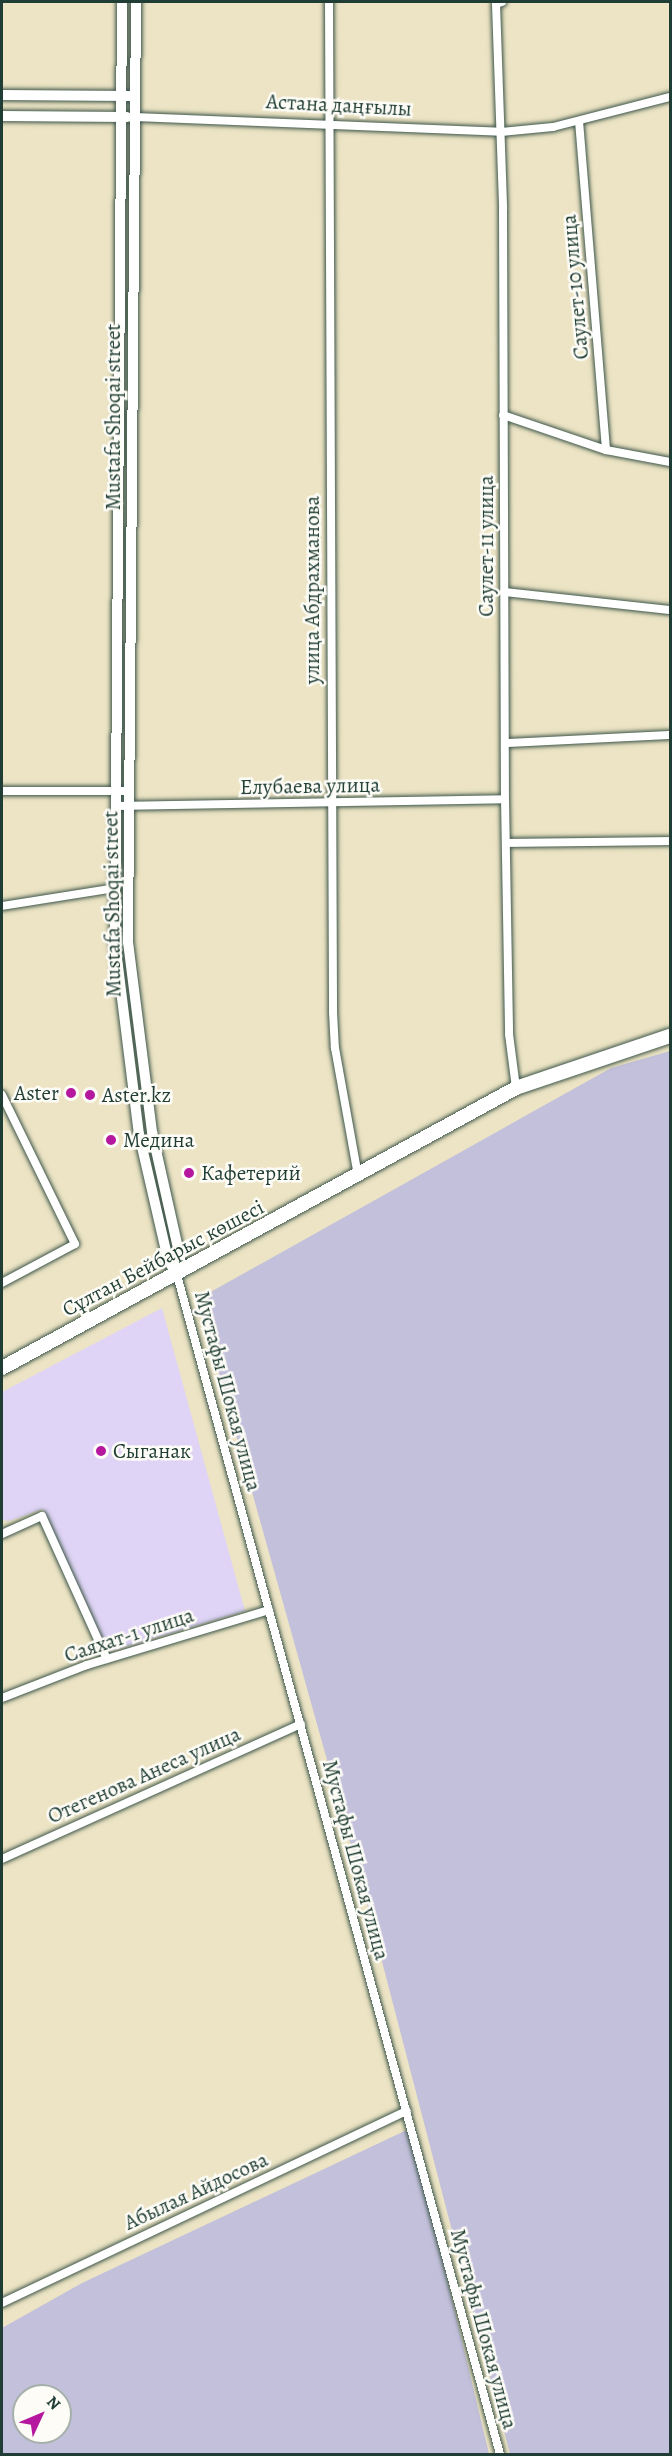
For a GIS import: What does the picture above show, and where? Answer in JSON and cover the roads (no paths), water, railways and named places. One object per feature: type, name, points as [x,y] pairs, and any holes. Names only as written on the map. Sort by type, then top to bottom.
[{"type":"main road","name":"Сұлтан Бейбарыс көшесі","points":[[2,1368],[177,1275],[516,1088],[670,1036]]},
{"type":"street","name":"Mustafa Shoqai street","points":[[122,2],[116,790],[117,977],[139,1134],[168,1260],[177,1275]]},
{"type":"street","name":"Mustafa Shoqai street","points":[[136,2],[129,790],[130,976],[152,1132],[180,1257],[177,1275]]},
{"type":"street","name":"улица Абдрахманова","points":[[329,2],[330,804],[335,1048],[357,1176]]},
{"type":"street","name":"Саулет-11 улица","points":[[499,3],[507,743],[505,799],[509,1034],[516,1088]]},
{"type":"street","points":[[2,95],[135,96]]},
{"type":"street","name":"Астана даңғылы","points":[[2,116],[121,116],[501,132],[579,121],[670,98]]},
{"type":"street","name":"Саулет-10 улица","points":[[579,121],[606,450]]},
{"type":"street","points":[[503,415],[606,450],[670,462]]},
{"type":"street","points":[[504,592],[670,610]]},
{"type":"street","points":[[507,743],[670,735]]},
{"type":"street","points":[[2,791],[129,790]]},
{"type":"street","name":"Елубаева улица","points":[[116,806],[330,804],[505,799]]},
{"type":"street","points":[[507,843],[670,841]]},
{"type":"street","points":[[2,906],[116,888]]},
{"type":"street","points":[[2,1095],[75,1244],[2,1283]]},
{"type":"street","name":"Мустафы Шокая улица","points":[[177,1275],[500,2454]]},
{"type":"street","points":[[2,1534],[42,1515],[107,1659]]},
{"type":"street","name":"Саяхат-1 улица","points":[[2,1698],[107,1659],[269,1610]]},
{"type":"street","name":"Отегенова Анеса улица","points":[[2,1859],[301,1724]]},
{"type":"street","name":"Абылая Айдосова","points":[[2,2303],[406,2111]]},
{"type":"place","name":"Aster","points":[[71,1093]]},
{"type":"place","name":"Aster.kz","points":[[90,1095]]},
{"type":"place","name":"Медина","points":[[111,1140]]},
{"type":"place","name":"Кафетерий","points":[[189,1173]]},
{"type":"place","name":"Сыганак","points":[[101,1451]]}]
